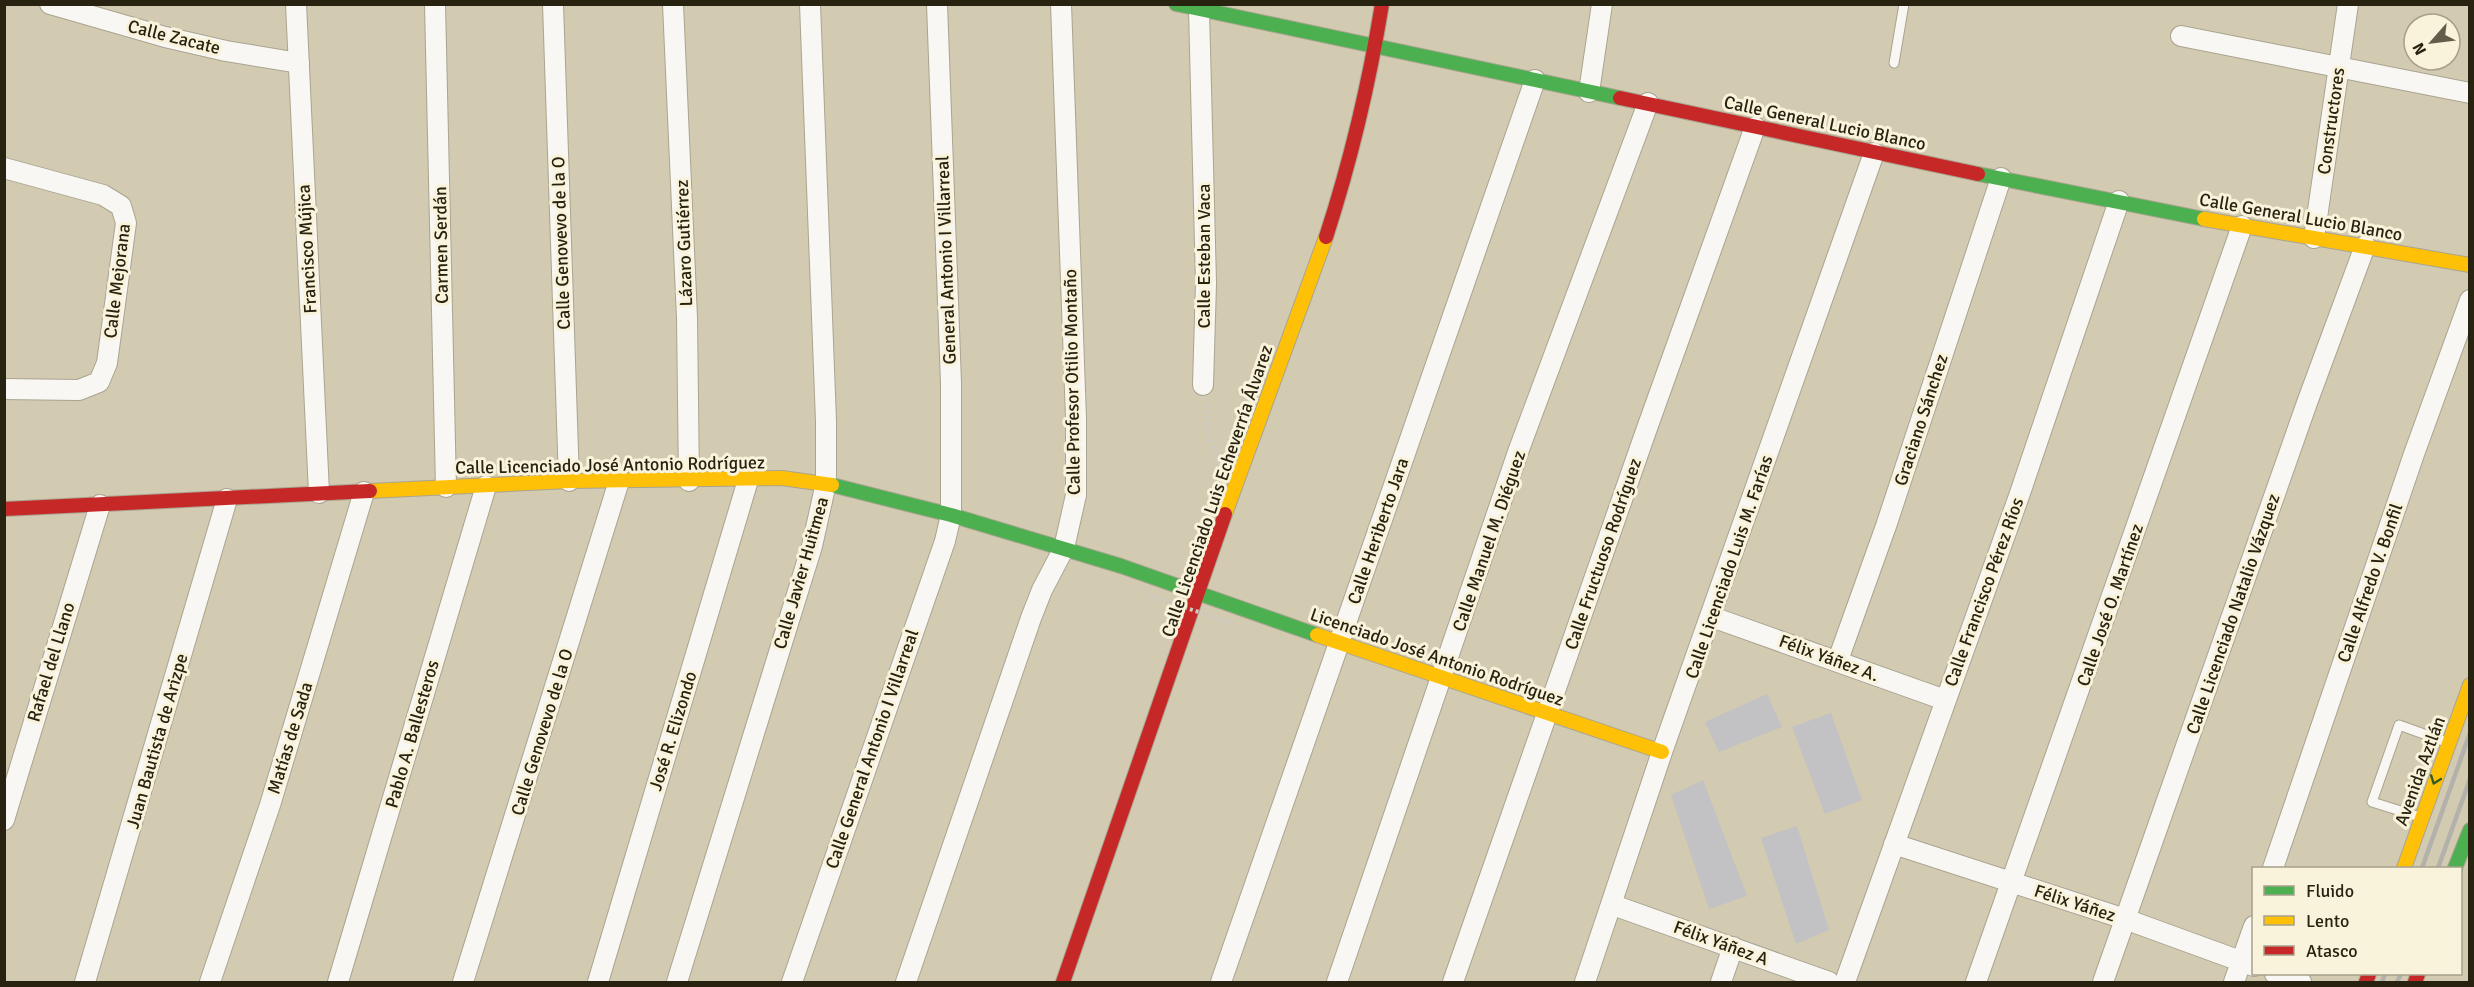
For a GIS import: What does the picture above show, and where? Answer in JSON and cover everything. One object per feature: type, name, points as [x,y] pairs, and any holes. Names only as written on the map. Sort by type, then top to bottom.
[{"type":"street","name":"Calle Zacate","points":[[50,4],[72,7],[165,37],[226,51],[299,63]]},
{"type":"street","name":"Francisco Mújica","points":[[296,4],[319,493]]},
{"type":"street","name":"Carmen Serdán","points":[[435,4],[446,486]]},
{"type":"street","name":"Calle Genovevo de la O","points":[[553,4],[569,482]]},
{"type":"street","name":"Lázaro Gutiérrez","points":[[673,4],[687,318],[689,481]]},
{"type":"street","name":"Calle Javier Huitmea","points":[[677,982],[812,546],[826,483],[826,421],[810,4]]},
{"type":"street","name":"General Antonio I Villarreal","points":[[937,4],[951,383],[951,515]]},
{"type":"street","name":"Calle Profesor Otilio Montaño","points":[[906,982],[1031,618],[1042,590],[1064,548],[1076,495],[1076,418],[1061,4]]},
{"type":"street","name":"Calle General Lucio Blanco","points":[[1176,4],[1874,153],[2242,226],[2469,265]]},
{"type":"street","name":"Calle Licenciado Luis Echeverría Álvarez","points":[[1063,982],[1231,499],[1337,207],[1363,116],[1377,46],[1382,4]]},
{"type":"street","points":[[1589,92],[1602,4]]},
{"type":"street","name":"Constructores","points":[[2314,238],[2348,4]]},
{"type":"street","name":"Calle Esteban Vaca","points":[[1199,10],[1206,283],[1203,385]]},
{"type":"street","points":[[2181,36],[2469,93]]},
{"type":"street","name":"Calle Heriberto Jara","points":[[1221,982],[1535,80]]},
{"type":"street","name":"Calle Manuel M. Diéguez","points":[[1337,982],[1443,679],[1518,452],[1648,103]]},
{"type":"street","name":"Calle Fructuoso Rodríguez","points":[[1453,982],[1755,127]]},
{"type":"street","name":"Calle Licenciado Luis M. Farías","points":[[1586,982],[1662,752],[1712,617],[1874,153]]},
{"type":"street","name":"Calle Mejorana","points":[[4,168],[103,195],[121,206],[126,223],[107,363],[99,382],[79,390],[4,389]]},
{"type":"street","name":"Graciano Sánchez","points":[[1838,660],[1886,526],[2001,178]]},
{"type":"street","name":"Calle Francisco Pérez Ríos","points":[[1845,982],[2019,496],[2119,201]]},
{"type":"street","name":"Calle José O. Martínez","points":[[1976,982],[2242,226]]},
{"type":"street","name":"Calle Licenciado Natalio Vázquez","points":[[2103,982],[2308,400],[2365,246]]},
{"type":"street","name":"Calle Alfredo V. Bonfil","points":[[2273,867],[2469,300]]},
{"type":"street","name":"Calle Licenciado José Antonio Rodríguez","points":[[4,509],[446,486],[782,478],[826,483],[951,515],[1064,548],[1200,593]]},
{"type":"street","name":"José R. Elizondo","points":[[598,982],[748,480]]},
{"type":"street","name":"Calle Genovevo de la O","points":[[463,982],[619,481]]},
{"type":"street","name":"Pablo A. Ballesteros","points":[[338,982],[486,486]]},
{"type":"street","name":"Matías de Sada","points":[[210,982],[270,805],[364,492]]},
{"type":"street","name":"Juan Bautista de Arizpe","points":[[85,982],[227,499]]},
{"type":"street","name":"Rafael del Llano","points":[[4,820],[100,505]]},
{"type":"street","name":"Calle General Antonio I Villarreal","points":[[792,982],[945,541],[951,515]]},
{"type":"street","name":"Licenciado José Antonio Rodríguez","points":[[1200,593],[1547,715],[1662,752]]},
{"type":"street","name":"Félix Yáñez A.","points":[[1712,617],[1945,700]]},
{"type":"street","name":"Avenida Aztlán","points":[[2404,867],[2469,685]]},
{"type":"street","points":[[2456,867],[2469,830]]},
{"type":"street","name":"Félix Yáñez","points":[[1894,844],[2125,919],[2247,964]]},
{"type":"street","name":"Félix Yáñez A","points":[[1613,905],[1828,982]]},
{"type":"street","points":[[2234,982],[2247,964],[2252,932]]},
{"type":"street","points":[[1721,982],[1733,947]]},
{"type":"street","points":[[2278,975],[2301,982]]},
{"type":"lane","points":[[1894,63],[1904,4]]},
{"type":"lane","points":[[2421,818],[2372,802],[2399,725],[2448,743]]},
{"type":"path","points":[[1203,385],[1210,439],[1220,467]]},
{"type":"path","points":[[1150,596],[1232,623]]},
{"type":"building","points":[[1767,694],[1782,727],[1719,752],[1705,722]]},
{"type":"building","points":[[1831,713],[1862,800],[1825,814],[1792,727]]},
{"type":"building","points":[[1703,780],[1747,896],[1709,909],[1671,795]]},
{"type":"building","points":[[1797,826],[1829,930],[1796,944],[1761,838]]},
{"type":"railway","points":[[2422,867],[2470,733]]},
{"type":"railway","points":[[2438,867],[2470,779]]},
{"type":"railway","points":[[2382,982],[2385,975]]},
{"type":"railway","points":[[2397,982],[2400,975]]},
{"type":"traffic: fast","points":[[1176,4],[1620,98]]},
{"type":"traffic: fast","points":[[1978,174],[2204,219]]},
{"type":"traffic: fast","points":[[832,485],[951,515],[1121,566],[1317,635]]},
{"type":"traffic: fast","points":[[2455,867],[2470,830]]},
{"type":"traffic: slow","points":[[2204,219],[2470,265]]},
{"type":"traffic: slow","points":[[1225,514],[1326,237]]},
{"type":"traffic: slow","points":[[370,491],[569,481],[782,478],[832,485]]},
{"type":"traffic: slow","points":[[1317,635],[1662,752]]},
{"type":"traffic: slow","points":[[2404,867],[2470,685]]},
{"type":"traffic: jam","points":[[1326,237],[1358,122],[1382,4]]},
{"type":"traffic: jam","points":[[1620,98],[1978,174]]},
{"type":"traffic: jam","points":[[4,509],[370,491]]},
{"type":"traffic: jam","points":[[1063,982],[1225,514]]},
{"type":"traffic: jam","points":[[2366,982],[2369,975]]},
{"type":"traffic: jam","points":[[2415,982],[2418,975]]}]
